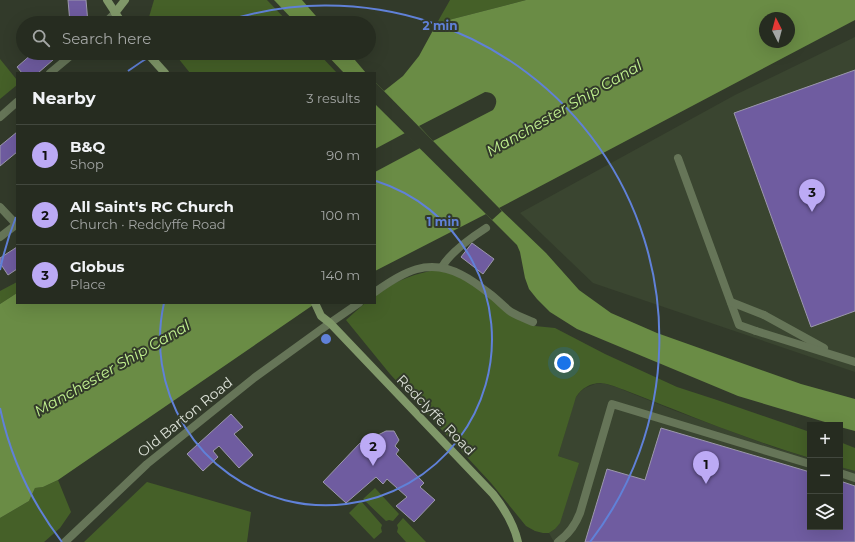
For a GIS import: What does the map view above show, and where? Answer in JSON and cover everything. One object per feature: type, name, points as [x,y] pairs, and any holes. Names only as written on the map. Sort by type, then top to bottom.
[{"type":"main road","points":[[107,0],[117,16]]},
{"type":"main road","points":[[115,13],[125,0]]},
{"type":"main road","points":[[153,60],[164,72]]},
{"type":"main road","name":"Redclyffe Road","points":[[315,304],[321,316],[330,323],[493,494],[505,510],[518,542]]},
{"type":"street","points":[[112,16],[115,13]]},
{"type":"street","points":[[51,72],[66,60]]},
{"type":"street","points":[[0,117],[16,103]]},
{"type":"street","points":[[678,158],[739,325],[855,362]]},
{"type":"street","points":[[0,207],[16,223]]},
{"type":"street","points":[[0,237],[16,225]]},
{"type":"street","points":[[442,268],[450,256],[486,228]]},
{"type":"street","points":[[376,291],[398,277],[416,269],[435,266],[450,269],[463,275],[492,295],[511,312],[533,322]]},
{"type":"street","points":[[731,302],[764,315],[839,357]]},
{"type":"street","name":"Old Barton Road","points":[[65,542],[147,464],[254,378],[358,304]]},
{"type":"street","points":[[558,542],[572,530],[580,513],[612,404],[807,463]]},
{"type":"street","points":[[843,474],[855,478]]},
{"type":"shaded area","points":[[154,0],[267,0],[282,16],[149,16]]},
{"type":"shaded area","points":[[450,0],[526,0],[437,23]]},
{"type":"shaded area","points":[[855,37],[855,372],[593,283],[520,213],[735,95]]},
{"type":"shaded area","points":[[0,59],[16,79],[16,86],[0,99]]},
{"type":"shaded area","points":[[180,60],[325,60],[336,72],[189,72]]},
{"type":"shaded area","points":[[430,271],[440,271],[460,276],[521,320],[535,326],[555,328],[605,354],[677,387],[807,431],[807,457],[741,435],[614,386],[601,383],[593,384],[581,391],[576,397],[558,456],[579,463],[560,523],[549,533],[535,531],[526,526],[491,483],[390,374],[346,320],[364,304],[376,304],[376,295],[388,287],[408,277]]},
{"type":"shaded area","points":[[16,283],[16,294],[0,304],[0,291]]},
{"type":"shaded area","points":[[603,383],[616,387],[776,448],[807,457],[807,530],[843,530],[843,468],[855,471],[855,542],[554,542],[549,533],[555,529],[578,463],[558,456],[576,397],[585,388]]},
{"type":"shaded area","points":[[843,443],[855,448],[855,471],[843,468]]},
{"type":"shaded area","points":[[58,480],[71,512],[60,528],[44,542],[0,542],[0,518],[29,501],[35,488],[43,487]]},
{"type":"shaded area","points":[[147,482],[251,512],[247,542],[84,542]]},
{"type":"shaded area","points":[[375,488],[399,514],[393,521],[386,521],[363,499]]},
{"type":"shaded area","points":[[361,501],[382,525],[382,532],[374,539],[349,513]]},
{"type":"shaded area","points":[[403,518],[426,542],[406,542],[397,532],[397,525]]},
{"type":"water","points":[[274,0],[302,0],[316,16],[289,16]]},
{"type":"water","name":"Manchester Ship Canal","points":[[526,0],[855,0],[855,20],[499,208],[546,253],[579,290],[611,313],[657,333],[801,384],[855,399],[855,431],[843,428],[843,422],[825,422],[738,396],[577,329],[550,312],[529,289],[517,245],[486,214],[376,270],[376,171],[420,148],[405,133],[376,148],[376,83],[384,91],[403,76],[419,56],[437,23]],"holes":[[[485,92],[489,92],[494,95],[496,100],[493,110],[433,141],[419,126]]]},
{"type":"water","points":[[332,60],[355,60],[365,72],[343,72]]},
{"type":"water","name":"Manchester Ship Canal","points":[[16,294],[16,304],[315,304],[58,480],[43,487],[35,488],[29,501],[0,518],[0,304]]},
{"type":"pier","points":[[376,83],[502,211],[492,220],[376,105]]},
{"type":"building","points":[[68,0],[86,0],[87,16],[69,16]]},
{"type":"building","points":[[25,60],[53,60],[39,72],[21,72],[17,67]]},
{"type":"building","points":[[855,70],[855,311],[811,327],[734,113]]},
{"type":"building","points":[[16,133],[16,153],[0,166],[0,146]]},
{"type":"building","points":[[472,243],[494,259],[483,274],[461,257]]},
{"type":"building","points":[[16,248],[16,270],[8,275],[0,263],[0,258]]},
{"type":"building","points":[[231,414],[243,427],[234,434],[253,455],[239,468],[219,446],[213,451],[218,457],[203,471],[187,454]]},
{"type":"building","points":[[661,428],[807,471],[807,530],[843,530],[843,482],[855,486],[855,542],[585,542],[607,469],[645,480]]},
{"type":"building","points":[[386,431],[394,431],[399,440],[395,446],[399,450],[396,454],[424,483],[420,487],[435,500],[414,522],[396,506],[407,497],[387,479],[383,484],[376,477],[346,503],[323,482],[360,443],[365,447],[376,436]]},
{"type":"place","name":"Globus","points":[[812,212]]},
{"type":"place","name":"All Saint's RC Church","points":[[373,466]]},
{"type":"place","name":"B&Q","points":[[706,484]]}]
